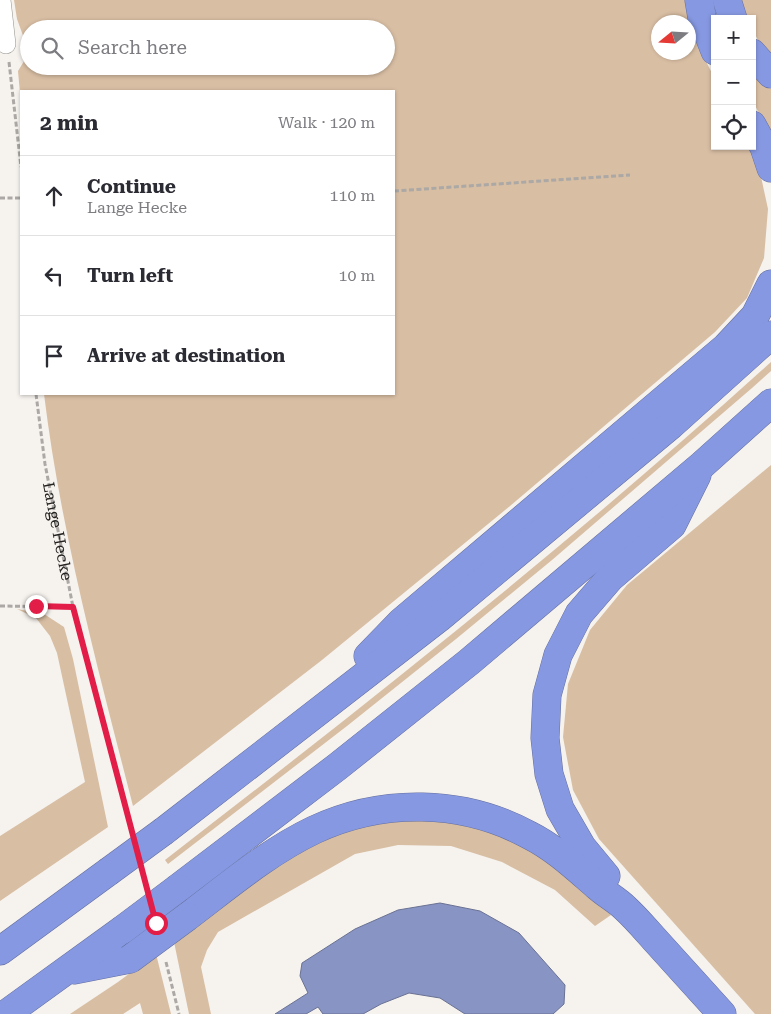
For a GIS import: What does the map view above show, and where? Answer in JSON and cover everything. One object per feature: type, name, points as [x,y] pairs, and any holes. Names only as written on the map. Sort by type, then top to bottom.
[{"type":"highway","points":[[699,0],[702,18],[711,41]]},
{"type":"highway","points":[[727,0],[732,15]]},
{"type":"highway","points":[[756,58],[771,74]]},
{"type":"highway","points":[[756,132],[764,147],[771,168]]},
{"type":"highway","points":[[293,732],[401,622],[726,347],[755,316],[771,284]]},
{"type":"highway","points":[[0,951],[164,831],[440,618],[671,425],[771,336]]},
{"type":"highway","points":[[6,1014],[122,930],[337,767],[468,662],[702,465],[771,403]]},
{"type":"highway","points":[[702,465],[672,525],[610,578],[579,614],[558,655],[547,695],[545,738],[549,774],[560,809],[582,847],[609,880],[625,907],[722,1014]]},
{"type":"highway","points":[[67,971],[130,959],[274,851],[314,830],[345,817],[380,809],[415,806],[460,810],[496,819],[531,835],[567,859],[600,889],[625,907]]},
{"type":"street","points":[[1,0],[6,44]]},
{"type":"path","points":[[6,44],[20,159]]},
{"type":"path","points":[[395,190],[630,175]]},
{"type":"path","points":[[0,198],[20,198]]},
{"type":"path","name":"Lange Hecke","points":[[36,395],[45,464],[73,607],[133,836]]},
{"type":"path","points":[[0,606],[73,607]]},
{"type":"path","points":[[165,960],[179,1014]]},
{"type":"shaded area","points":[[14,0],[687,0],[689,15],[651,15],[651,60],[696,60],[696,42],[711,71],[711,150],[751,150],[758,163],[768,209],[764,258],[747,298],[715,332],[510,506],[322,660],[133,806],[70,549],[51,446],[44,395],[395,395],[395,90],[20,90],[20,93],[18,71],[20,68],[20,75],[395,75],[395,20],[20,20],[20,27]]},
{"type":"shaded area","points":[[740,0],[771,0],[771,55],[756,37],[756,15],[746,15]]},
{"type":"shaded area","points":[[756,75],[766,87],[771,89],[771,135],[756,107]]},
{"type":"shaded area","points":[[771,362],[771,371],[552,560],[347,726],[168,864],[165,860],[397,679],[549,555],[624,492]]},
{"type":"shaded area","points":[[771,465],[771,1014],[755,1014],[599,839],[573,790],[563,737],[568,684],[590,630],[627,585]]},
{"type":"shaded area","points":[[17,609],[44,614],[64,627],[73,659],[108,827],[0,901],[0,836],[85,782],[57,653],[50,636],[36,618]]},
{"type":"shaded area","points":[[409,814],[488,827],[569,873],[611,915],[595,926],[555,890],[502,862],[451,846],[398,845],[355,854],[218,932],[207,950],[201,967],[211,1014],[189,1014],[174,942],[253,883],[327,836]]},
{"type":"shaded area","points":[[156,954],[171,1014],[143,1014],[140,1003],[123,1014],[70,1014],[118,982]]},
{"type":"water","points":[[440,903],[480,911],[519,933],[565,985],[564,1004],[553,1014],[465,1014],[440,998],[409,993],[381,1004],[363,1014],[323,1014],[318,1007],[306,1014],[275,1014],[308,993],[300,976],[302,963],[355,929],[398,910]]},
{"type":"route","points":[[36,606],[73,607],[156,923]]}]
